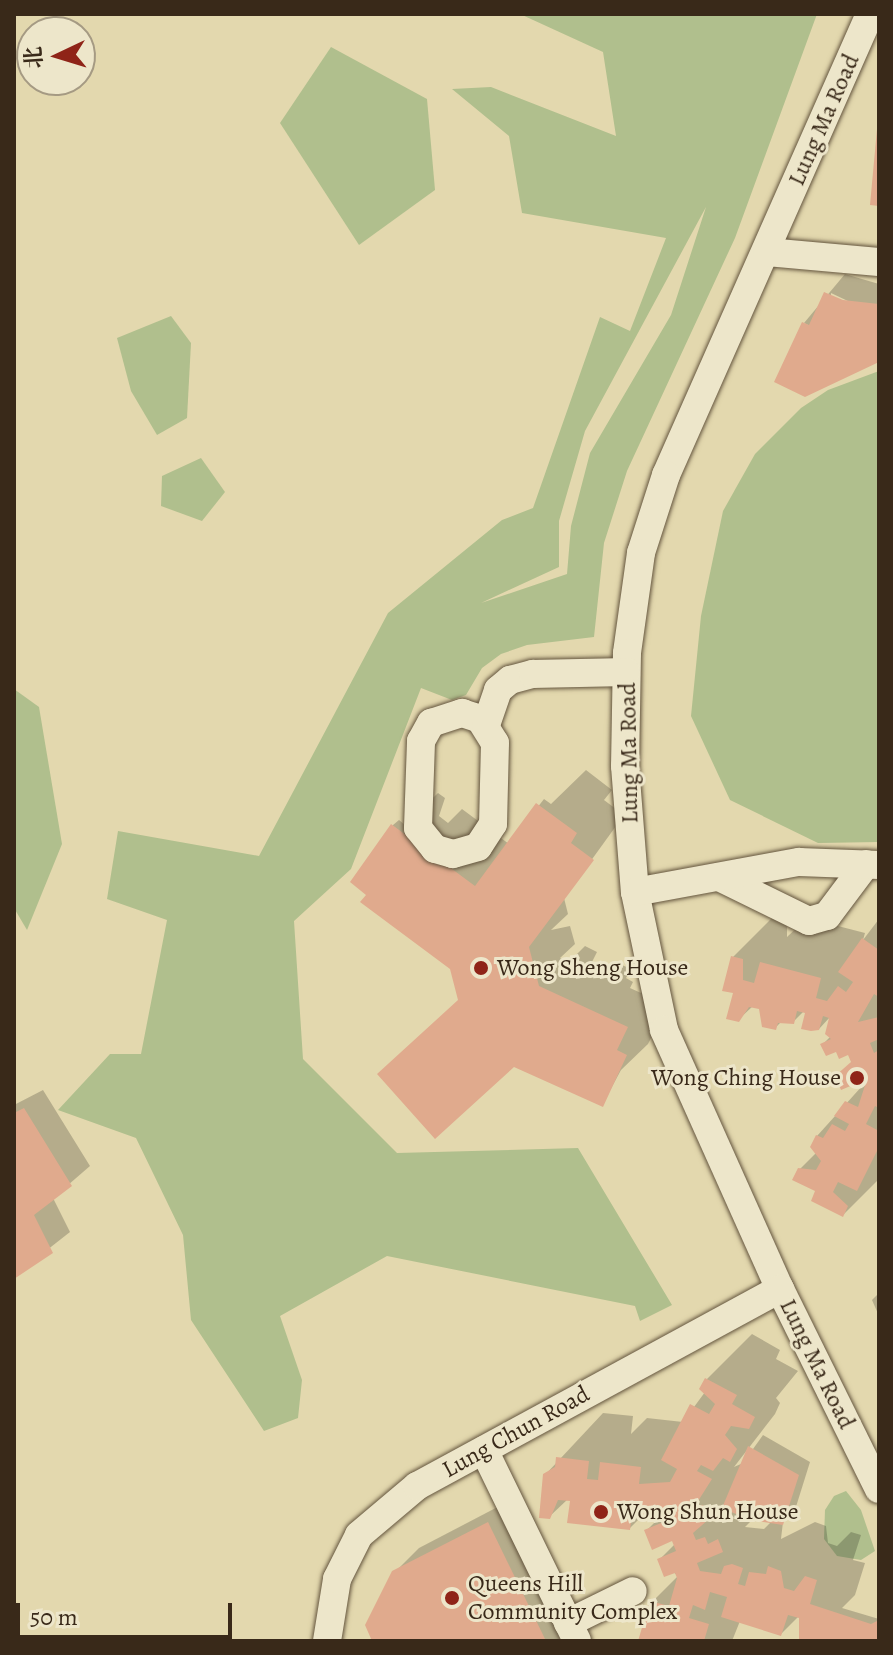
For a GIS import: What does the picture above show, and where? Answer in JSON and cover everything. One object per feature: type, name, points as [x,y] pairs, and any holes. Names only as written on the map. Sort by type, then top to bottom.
[{"type":"street","name":"Lung Ma Road","points":[[870,14],[666,475],[641,553],[626,672],[625,766],[635,892],[664,1030],[780,1289],[879,1489]]},
{"type":"street","points":[[767,252],[879,262]]},
{"type":"street","points":[[486,725],[473,715],[450,713],[431,723],[421,741],[418,828],[443,853],[478,847],[493,824],[495,743],[486,725],[498,690],[510,680],[533,674],[626,672]]},
{"type":"street","points":[[635,892],[799,862],[872,865]]},
{"type":"street","points":[[719,877],[809,921],[827,916],[872,865]]},
{"type":"street","name":"Lung Chun Road","points":[[327,1641],[337,1579],[359,1535],[417,1486],[780,1289]]},
{"type":"street","points":[[484,1450],[572,1632],[633,1591]]},
{"type":"green space","points":[[520,14],[817,14],[735,238],[627,471],[604,543],[594,637],[527,645],[501,654],[482,668],[466,695],[452,700],[421,688],[351,869],[294,921],[303,1059],[397,1153],[578,1148],[672,1305],[640,1321],[635,1306],[387,1256],[280,1316],[302,1380],[298,1418],[264,1431],[191,1320],[183,1235],[136,1138],[58,1110],[110,1054],[141,1054],[167,920],[107,899],[118,831],[259,856],[388,613],[502,520],[533,508],[600,317],[630,331],[666,238],[522,213],[509,136],[452,89],[491,87],[616,136],[603,52]],"holes":[[[706,207],[671,315],[590,453],[571,526],[567,574],[481,603],[559,567],[559,521],[585,431]]]},
{"type":"green space","points":[[331,47],[427,99],[435,190],[359,245],[280,123]]},
{"type":"green space","points":[[171,316],[191,343],[187,418],[157,435],[131,391],[117,338]]},
{"type":"green space","points":[[879,371],[879,842],[818,843],[730,800],[691,716],[701,616],[723,511],[755,454],[801,408],[828,390]]},
{"type":"green space","points":[[201,458],[225,492],[202,521],[161,506],[162,476]]},
{"type":"green space","points":[[14,689],[39,707],[62,844],[27,930],[14,908]]},
{"type":"green space","points":[[846,1491],[861,1510],[875,1551],[861,1560],[837,1556],[824,1539],[825,1510],[834,1496]]},
{"type":"building","points":[[879,129],[879,206],[870,205]]},
{"type":"building","points":[[824,292],[843,300],[879,304],[879,362],[805,397],[774,382],[802,322],[809,325]]},
{"type":"building","name":"Wong Sheng House","points":[[536,803],[577,833],[571,843],[594,860],[529,947],[539,986],[628,1027],[617,1050],[627,1055],[603,1107],[514,1067],[435,1139],[377,1074],[458,1000],[450,969],[360,902],[366,895],[350,882],[391,824],[475,886]]},
{"type":"building","name":"Wong Ching House","points":[[862,938],[879,950],[879,997],[874,994],[858,1022],[879,1017],[879,1039],[870,1043],[874,1053],[879,1050],[879,1108],[875,1106],[866,1124],[879,1131],[879,1147],[857,1191],[838,1182],[833,1192],[848,1206],[843,1217],[811,1201],[815,1191],[792,1180],[798,1168],[816,1170],[821,1161],[810,1147],[816,1135],[823,1138],[832,1124],[845,1131],[849,1124],[834,1116],[845,1101],[858,1107],[867,1079],[841,1090],[835,1076],[851,1062],[848,1055],[839,1059],[836,1052],[826,1056],[820,1044],[831,1039],[825,1034],[829,1018],[823,1016],[819,1030],[811,1031],[801,1029],[805,1013],[797,1011],[794,1024],[778,1023],[776,1030],[762,1027],[759,1009],[749,1007],[739,1022],[726,1019],[733,993],[722,991],[731,956],[743,959],[743,980],[754,983],[760,962],[821,978],[816,998],[827,1001],[838,986],[846,992],[853,982],[838,972]]},
{"type":"building","points":[[24,1108],[72,1186],[34,1215],[53,1253],[14,1279],[14,1113]]},
{"type":"building","name":"Wong Shun House","points":[[705,1378],[737,1395],[732,1404],[755,1417],[749,1429],[731,1426],[725,1435],[737,1449],[730,1462],[723,1458],[713,1471],[701,1465],[697,1471],[712,1479],[693,1509],[703,1505],[709,1519],[693,1533],[696,1540],[705,1537],[708,1544],[718,1539],[723,1552],[697,1563],[700,1571],[721,1574],[724,1566],[732,1564],[743,1568],[738,1584],[745,1586],[749,1572],[766,1574],[768,1566],[781,1571],[784,1588],[794,1591],[805,1576],[817,1580],[810,1604],[871,1624],[879,1620],[879,1641],[799,1639],[799,1618],[788,1615],[781,1636],[721,1617],[727,1597],[710,1592],[705,1610],[693,1605],[689,1618],[709,1624],[704,1641],[638,1641],[650,1601],[669,1606],[677,1578],[675,1573],[664,1577],[657,1559],[676,1551],[672,1541],[652,1550],[644,1530],[671,1519],[643,1515],[643,1509],[633,1508],[630,1530],[567,1523],[570,1501],[558,1500],[550,1519],[539,1518],[543,1474],[555,1467],[556,1457],[589,1461],[587,1479],[598,1480],[600,1462],[641,1467],[639,1484],[670,1482],[677,1469],[661,1460],[690,1404],[709,1414],[715,1404],[699,1389]]},
{"type":"building","points":[[748,1446],[799,1475],[783,1525],[750,1520],[722,1508]]},
{"type":"building","name":"Queens Hill Community Complex","points":[[488,1522],[546,1641],[372,1641],[365,1625],[392,1571]]},
{"type":"place","name":"Wong Sheng House","points":[[481,968]]},
{"type":"place","name":"Wong Ching House","points":[[857,1078]]},
{"type":"place","name":"Wong Shun House","points":[[601,1512]]},
{"type":"place","name":"Queens Hill Community Complex","points":[[452,1598]]}]
